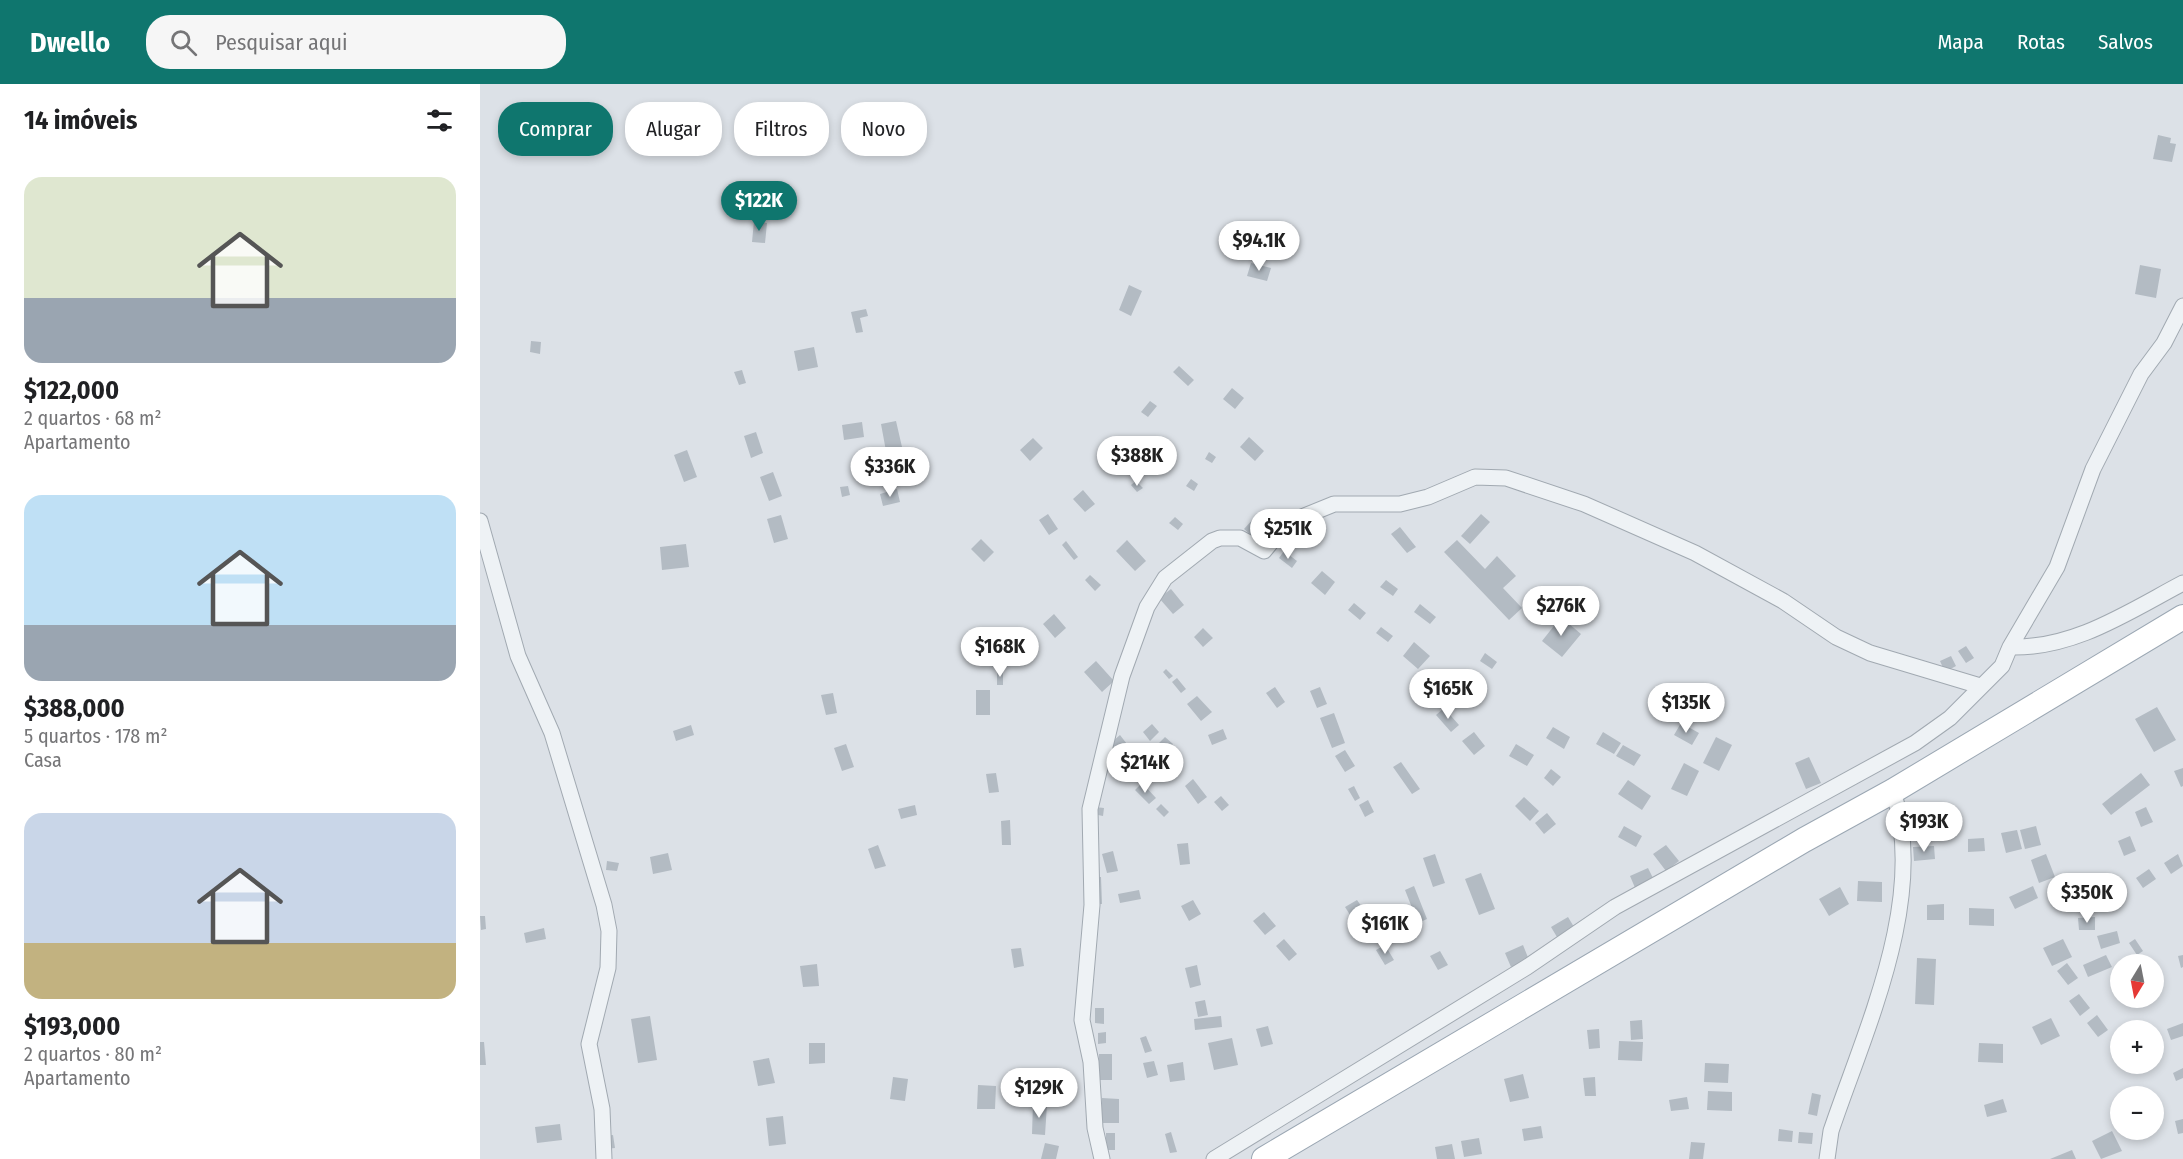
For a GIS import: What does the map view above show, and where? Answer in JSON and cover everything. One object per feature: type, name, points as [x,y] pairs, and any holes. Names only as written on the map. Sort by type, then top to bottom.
[{"type":"main road","points":[[1264,1159],[1804,840],[1893,791],[2183,617]]},
{"type":"street","points":[[1214,1159],[1527,966],[1615,907],[1916,743],[1950,718],[2002,666],[2010,647],[2057,567],[2093,469],[2140,374],[2164,343],[2183,306]]},
{"type":"street","points":[[1102,1159],[1095,1128],[1091,1062],[1082,1020],[1091,916],[1089,809],[1122,676],[1147,607],[1165,578],[1212,541],[1240,538],[1264,551],[1287,523],[1334,504],[1400,504],[1428,497],[1475,477],[1506,478],[1584,504],[1695,553],[1783,601],[1848,644],[1891,661],[1980,686]]},
{"type":"street","points":[[480,521],[518,656],[552,733],[604,905],[609,931],[609,960],[589,1044],[602,1109],[604,1159]]},
{"type":"street","points":[[2010,647],[2049,645],[2086,633],[2183,582]]},
{"type":"street","points":[[1827,1159],[1831,1131],[1898,928],[1902,856],[1899,808],[1893,791]]},
{"type":"building","points":[[2158,135],[2171,138],[2170,143],[2176,144],[2172,162],[2153,159]]},
{"type":"building","points":[[754,221],[767,223],[765,243],[752,242]]},
{"type":"building","points":[[1251,263],[1271,268],[1267,281],[1247,276]]},
{"type":"building","points":[[2140,265],[2161,269],[2156,298],[2135,294]]},
{"type":"building","points":[[1129,285],[1142,291],[1131,316],[1119,310]]},
{"type":"building","points":[[866,309],[868,316],[860,318],[863,332],[856,333],[851,312]]},
{"type":"building","points":[[531,341],[541,342],[540,354],[530,352]]},
{"type":"building","points":[[814,347],[818,367],[798,371],[794,351]]},
{"type":"building","points":[[1179,366],[1194,380],[1188,386],[1173,372]]},
{"type":"building","points":[[742,370],[746,383],[739,385],[734,372]]},
{"type":"building","points":[[1232,388],[1244,398],[1235,409],[1223,399]]},
{"type":"building","points":[[1150,401],[1157,406],[1148,417],[1141,412]]},
{"type":"building","points":[[896,421],[902,447],[886,451],[881,424]]},
{"type":"building","points":[[862,422],[864,437],[844,440],[842,425]]},
{"type":"building","points":[[756,432],[763,453],[751,458],[744,436]]},
{"type":"building","points":[[1249,437],[1264,451],[1255,461],[1240,447]]},
{"type":"building","points":[[1033,438],[1043,448],[1030,461],[1020,450]]},
{"type":"building","points":[[1148,445],[1161,456],[1156,462],[1143,451]]},
{"type":"building","points":[[687,450],[697,477],[684,482],[674,455]]},
{"type":"building","points":[[1209,452],[1216,457],[1212,463],[1205,459]]},
{"type":"building","points":[[773,472],[782,496],[769,501],[760,477]]},
{"type":"building","points":[[1191,479],[1198,484],[1194,491],[1186,486]]},
{"type":"building","points":[[1136,481],[1143,488],[1137,492],[1131,485]]},
{"type":"building","points":[[848,486],[850,495],[842,497],[840,487]]},
{"type":"building","points":[[897,489],[900,502],[883,506],[880,494]]},
{"type":"building","points":[[1083,490],[1095,504],[1085,512],[1073,499]]},
{"type":"building","points":[[1048,514],[1058,529],[1049,535],[1039,520]]},
{"type":"building","points":[[1481,514],[1490,522],[1470,544],[1461,536]]},
{"type":"building","points":[[781,515],[788,539],[774,543],[767,519]]},
{"type":"building","points":[[1175,517],[1183,524],[1178,530],[1169,523]]},
{"type":"building","points":[[1254,518],[1269,531],[1259,542],[1244,529]]},
{"type":"building","points":[[1400,527],[1416,547],[1407,553],[1391,534]]},
{"type":"building","points":[[981,539],[994,552],[984,562],[971,549]]},
{"type":"building","points":[[1127,540],[1146,561],[1135,571],[1116,551]]},
{"type":"building","points":[[1457,540],[1485,569],[1497,556],[1516,576],[1503,588],[1522,608],[1509,620],[1444,552]]},
{"type":"building","points":[[1066,541],[1078,557],[1074,560],[1062,545]]},
{"type":"building","points":[[686,544],[689,567],[662,570],[660,547]]},
{"type":"building","points":[[1284,551],[1297,561],[1292,568],[1279,558]]},
{"type":"building","points":[[1322,571],[1335,582],[1325,595],[1311,583]]},
{"type":"building","points":[[1090,575],[1101,585],[1095,591],[1085,580]]},
{"type":"building","points":[[1386,580],[1398,589],[1393,596],[1380,587]]},
{"type":"building","points":[[1171,589],[1184,605],[1173,614],[1159,598]]},
{"type":"building","points":[[1354,603],[1366,613],[1360,620],[1348,610]]},
{"type":"building","points":[[1420,604],[1436,617],[1430,624],[1414,612]]},
{"type":"building","points":[[1054,614],[1066,628],[1055,638],[1043,624]]},
{"type":"building","points":[[1561,617],[1581,634],[1562,657],[1542,641]]},
{"type":"building","points":[[1381,627],[1393,636],[1388,642],[1376,633]]},
{"type":"building","points":[[1203,628],[1213,638],[1203,647],[1194,637]]},
{"type":"building","points":[[1414,642],[1430,656],[1418,669],[1403,656]]},
{"type":"building","points":[[1966,646],[1974,658],[1966,663],[1958,651]]},
{"type":"building","points":[[1485,653],[1497,662],[1492,669],[1480,661]]},
{"type":"building","points":[[1951,656],[1956,666],[1945,672],[1940,661]]},
{"type":"building","points":[[1096,661],[1114,681],[1102,692],[1084,672]]},
{"type":"building","points":[[1166,669],[1173,676],[1169,679],[1163,672]]},
{"type":"building","points":[[997,671],[1003,671],[1003,685],[997,685]]},
{"type":"building","points":[[1177,678],[1186,689],[1181,693],[1172,682]]},
{"type":"building","points":[[1275,687],[1285,702],[1277,708],[1266,693]]},
{"type":"building","points":[[1320,687],[1327,704],[1317,708],[1310,691]]},
{"type":"building","points":[[976,690],[990,690],[990,715],[976,715]]},
{"type":"building","points":[[833,693],[837,713],[826,715],[821,695]]},
{"type":"building","points":[[1197,696],[1212,712],[1201,721],[1187,704]]},
{"type":"building","points":[[2157,707],[2176,740],[2154,752],[2135,719]]},
{"type":"building","points":[[1444,708],[1459,725],[1451,732],[1436,715]]},
{"type":"building","points":[[1334,713],[1345,743],[1332,748],[1320,718]]},
{"type":"building","points":[[1681,723],[1699,733],[1692,745],[1674,735]]},
{"type":"building","points":[[1152,724],[1159,732],[1150,741],[1143,732]]},
{"type":"building","points":[[691,725],[694,735],[676,741],[673,731]]},
{"type":"building","points":[[1553,727],[1570,737],[1564,749],[1546,738]]},
{"type":"building","points":[[1223,729],[1227,739],[1212,745],[1208,735]]},
{"type":"building","points":[[1474,732],[1485,746],[1474,755],[1462,741]]},
{"type":"building","points":[[1603,732],[1621,743],[1614,754],[1596,744]]},
{"type":"building","points":[[1120,735],[1140,761],[1127,771],[1107,746]]},
{"type":"building","points":[[1165,737],[1173,744],[1166,752],[1158,744]]},
{"type":"building","points":[[1716,737],[1732,745],[1719,771],[1703,763]]},
{"type":"building","points":[[846,744],[854,767],[842,771],[834,748]]},
{"type":"building","points":[[1516,744],[1534,755],[1527,766],[1509,756]]},
{"type":"building","points":[[1623,745],[1641,755],[1634,766],[1616,756]]},
{"type":"building","points":[[1345,750],[1355,766],[1345,772],[1335,756]]},
{"type":"building","points":[[1809,757],[1821,783],[1806,789],[1795,763]]},
{"type":"building","points":[[1401,762],[1420,789],[1412,794],[1393,767]]},
{"type":"building","points":[[1684,763],[1699,771],[1687,796],[1671,789]]},
{"type":"building","points":[[2183,768],[2183,786],[2181,787],[2174,771]]},
{"type":"building","points":[[1551,769],[1561,777],[1553,786],[1544,778]]},
{"type":"building","points":[[996,773],[999,792],[989,793],[986,774]]},
{"type":"building","points":[[2141,773],[2150,785],[2111,815],[2102,804]]},
{"type":"building","points":[[1193,779],[1207,797],[1198,804],[1185,786]]},
{"type":"building","points":[[1628,780],[1651,796],[1642,810],[1618,794]]},
{"type":"building","points":[[1142,783],[1156,798],[1149,804],[1135,790]]},
{"type":"building","points":[[1354,786],[1360,798],[1355,801],[1348,789]]},
{"type":"building","points":[[1221,796],[1229,805],[1222,811],[1214,802]]},
{"type":"building","points":[[1524,797],[1539,811],[1530,821],[1515,806]]},
{"type":"building","points":[[1368,800],[1374,812],[1365,817],[1359,805]]},
{"type":"building","points":[[1161,804],[1169,812],[1164,817],[1156,809]]},
{"type":"building","points":[[915,805],[917,815],[901,819],[898,809]]},
{"type":"building","points":[[1095,807],[1104,808],[1103,816],[1098,815],[1097,823]]},
{"type":"building","points":[[2146,807],[2153,822],[2141,827],[2135,812]]},
{"type":"building","points":[[1547,813],[1556,824],[1544,834],[1535,823]]},
{"type":"building","points":[[1010,820],[1011,845],[1002,845],[1001,821]]},
{"type":"building","points":[[1624,826],[1642,836],[1636,847],[1618,837]]},
{"type":"building","points":[[2036,826],[2041,845],[2025,849],[2020,830]]},
{"type":"building","points":[[2017,830],[2022,849],[2006,853],[2001,833]]},
{"type":"building","points":[[2130,836],[2136,851],[2124,856],[2118,841]]},
{"type":"building","points":[[1984,838],[1985,851],[1968,852],[1968,839]]},
{"type":"building","points":[[1188,843],[1190,864],[1180,865],[1177,844]]},
{"type":"building","points":[[878,845],[886,866],[875,869],[868,849]]},
{"type":"building","points":[[1666,845],[1679,861],[1666,871],[1653,854]]},
{"type":"building","points":[[1934,846],[1935,859],[1914,861],[1913,847]]},
{"type":"building","points":[[1113,851],[1118,871],[1107,873],[1102,854]]},
{"type":"building","points":[[668,853],[672,870],[653,874],[650,857]]},
{"type":"building","points":[[1435,854],[1445,883],[1433,887],[1423,858]]},
{"type":"building","points":[[2046,854],[2055,877],[2039,883],[2031,860]]},
{"type":"building","points":[[2178,854],[2183,866],[2171,874],[2164,863]]},
{"type":"building","points":[[607,861],[619,863],[617,871],[606,870]]},
{"type":"building","points":[[1648,868],[1655,882],[1636,890],[1630,876]]},
{"type":"building","points":[[2149,869],[2156,879],[2143,888],[2136,878]]},
{"type":"building","points":[[1481,873],[1495,909],[1479,915],[1465,879]]},
{"type":"building","points":[[1096,877],[1101,877],[1102,904],[1096,904]]},
{"type":"building","points":[[2114,878],[2120,893],[2108,898],[2102,883]]},
{"type":"building","points":[[1858,881],[1882,882],[1882,902],[1857,901]]},
{"type":"building","points":[[1414,886],[1427,919],[1418,923],[1405,890]]},
{"type":"building","points":[[2033,886],[2038,898],[2015,909],[2009,897]]},
{"type":"building","points":[[1840,887],[1849,904],[1829,916],[1819,899]]},
{"type":"building","points":[[1139,890],[1141,899],[1120,903],[1118,894]]},
{"type":"building","points":[[1193,900],[1201,914],[1189,921],[1181,906]]},
{"type":"building","points":[[1357,900],[1366,913],[1354,921],[1345,907]]},
{"type":"building","points":[[1944,904],[1944,920],[1927,920],[1927,905]]},
{"type":"building","points":[[1969,908],[1994,909],[1994,926],[1969,925]]},
{"type":"building","points":[[1264,912],[1276,926],[1265,935],[1253,921]]},
{"type":"building","points":[[480,916],[485,916],[486,929],[481,930]]},
{"type":"building","points":[[1568,917],[1574,927],[1557,937],[1551,927]]},
{"type":"building","points":[[2095,917],[2095,930],[2079,930],[2078,918]]},
{"type":"building","points":[[544,928],[546,939],[526,943],[524,933]]},
{"type":"building","points":[[2117,931],[2120,943],[2101,949],[2097,936]]},
{"type":"building","points":[[1284,939],[1297,954],[1289,961],[1276,946]]},
{"type":"building","points":[[2063,939],[2072,957],[2052,966],[2043,948]]},
{"type":"building","points":[[2135,939],[2143,951],[2136,954],[2129,943]]},
{"type":"building","points":[[1385,945],[1394,960],[1385,965],[1376,950]]},
{"type":"building","points":[[1523,945],[1529,960],[1511,967],[1505,953]]},
{"type":"building","points":[[1021,948],[1024,966],[1014,968],[1011,949]]},
{"type":"building","points":[[1440,951],[1448,965],[1438,970],[1430,956]]},
{"type":"building","points":[[2106,955],[2110,968],[2088,977],[2083,965]]},
{"type":"building","points":[[2183,955],[2183,967],[2181,968],[2178,956]]},
{"type":"building","points":[[1917,958],[1936,959],[1934,1005],[1915,1004]]},
{"type":"building","points":[[2067,963],[2078,978],[2068,985],[2057,971]]},
{"type":"building","points":[[817,964],[819,986],[803,987],[800,966]]},
{"type":"building","points":[[1197,965],[1201,985],[1190,988],[1185,968]]},
{"type":"building","points":[[2079,994],[2090,1008],[2080,1016],[2069,1001]]},
{"type":"building","points":[[1205,1000],[1208,1015],[1198,1017],[1195,1002]]},
{"type":"building","points":[[1095,1008],[1104,1008],[1104,1024],[1095,1023]]},
{"type":"building","points":[[2097,1015],[2108,1030],[2098,1037],[2087,1023]]},
{"type":"building","points":[[650,1016],[657,1060],[638,1063],[631,1019]]},
{"type":"building","points":[[1221,1016],[1222,1027],[1195,1030],[1194,1019]]},
{"type":"building","points":[[2051,1018],[2060,1036],[2041,1045],[2032,1027]]},
{"type":"building","points":[[1642,1020],[1643,1039],[1631,1040],[1630,1021]]},
{"type":"building","points":[[2183,1023],[2183,1036],[2171,1040],[2167,1029]]},
{"type":"building","points":[[1268,1026],[1273,1044],[1261,1047],[1256,1029]]},
{"type":"building","points":[[1599,1029],[1600,1048],[1589,1049],[1587,1030]]},
{"type":"building","points":[[1106,1032],[1106,1043],[1098,1044],[1098,1033]]},
{"type":"building","points":[[1146,1036],[1152,1051],[1145,1053],[1140,1038]]},
{"type":"building","points":[[1232,1038],[1238,1065],[1214,1070],[1208,1043]]},
{"type":"building","points":[[1619,1041],[1643,1042],[1642,1061],[1618,1060]]},
{"type":"building","points":[[480,1042],[484,1042],[486,1065],[480,1065]]},
{"type":"building","points":[[809,1043],[825,1043],[825,1063],[809,1064]]},
{"type":"building","points":[[1979,1043],[2003,1044],[2003,1063],[1978,1062]]},
{"type":"building","points":[[1099,1054],[1112,1054],[1112,1080],[1098,1080]]},
{"type":"building","points":[[769,1058],[775,1083],[758,1086],[753,1061]]},
{"type":"building","points":[[1154,1061],[1158,1075],[1147,1078],[1143,1063]]},
{"type":"building","points":[[1183,1062],[1185,1080],[1170,1082],[1167,1065]]},
{"type":"building","points":[[1705,1063],[1729,1064],[1728,1083],[1704,1082]]},
{"type":"building","points":[[2183,1068],[2183,1078],[2176,1081],[2173,1073]]},
{"type":"building","points":[[1523,1074],[1529,1098],[1510,1102],[1504,1079]]},
{"type":"building","points":[[893,1077],[908,1079],[905,1101],[890,1099]]},
{"type":"building","points":[[1595,1077],[1596,1096],[1585,1096],[1583,1078]]},
{"type":"building","points":[[978,1085],[996,1086],[995,1109],[977,1109]]},
{"type":"building","points":[[1708,1091],[1732,1092],[1732,1111],[1707,1110]]},
{"type":"building","points":[[1812,1093],[1821,1095],[1817,1116],[1808,1114]]},
{"type":"building","points":[[1687,1097],[1689,1109],[1671,1111],[1669,1100]]},
{"type":"building","points":[[1102,1098],[1119,1099],[1119,1123],[1102,1123]]},
{"type":"building","points":[[2003,1099],[2007,1112],[1987,1117],[1984,1105]]},
{"type":"building","points":[[1033,1103],[1047,1104],[1045,1135],[1032,1134]]},
{"type":"building","points":[[783,1116],[786,1144],[769,1146],[766,1118]]},
{"type":"building","points":[[2183,1119],[2183,1133],[2178,1134],[2175,1121]]},
{"type":"building","points":[[560,1124],[562,1140],[537,1143],[535,1127]]},
{"type":"building","points":[[1541,1126],[1543,1138],[1524,1141],[1522,1129]]},
{"type":"building","points":[[1779,1129],[1793,1131],[1792,1142],[1778,1141]]},
{"type":"building","points":[[1171,1132],[1177,1152],[1170,1153],[1165,1134]]},
{"type":"building","points":[[1799,1132],[1813,1133],[1812,1144],[1798,1143]]},
{"type":"building","points":[[2110,1132],[2110,1140],[2116,1140],[2122,1151],[2101,1159],[2092,1141]]},
{"type":"building","points":[[1106,1133],[1115,1133],[1115,1150],[1106,1150]]},
{"type":"building","points":[[613,1135],[615,1148],[605,1149],[604,1136]]},
{"type":"building","points":[[1479,1138],[1482,1154],[1464,1157],[1461,1141]]},
{"type":"building","points":[[1691,1142],[1705,1143],[1703,1159],[1689,1159]]},
{"type":"building","points":[[1045,1143],[1059,1146],[1056,1159],[1041,1159]]},
{"type":"building","points":[[1452,1144],[1455,1159],[1437,1159],[1435,1147]]},
{"type":"building","points":[[2072,1150],[2076,1159],[2050,1159]]}]
